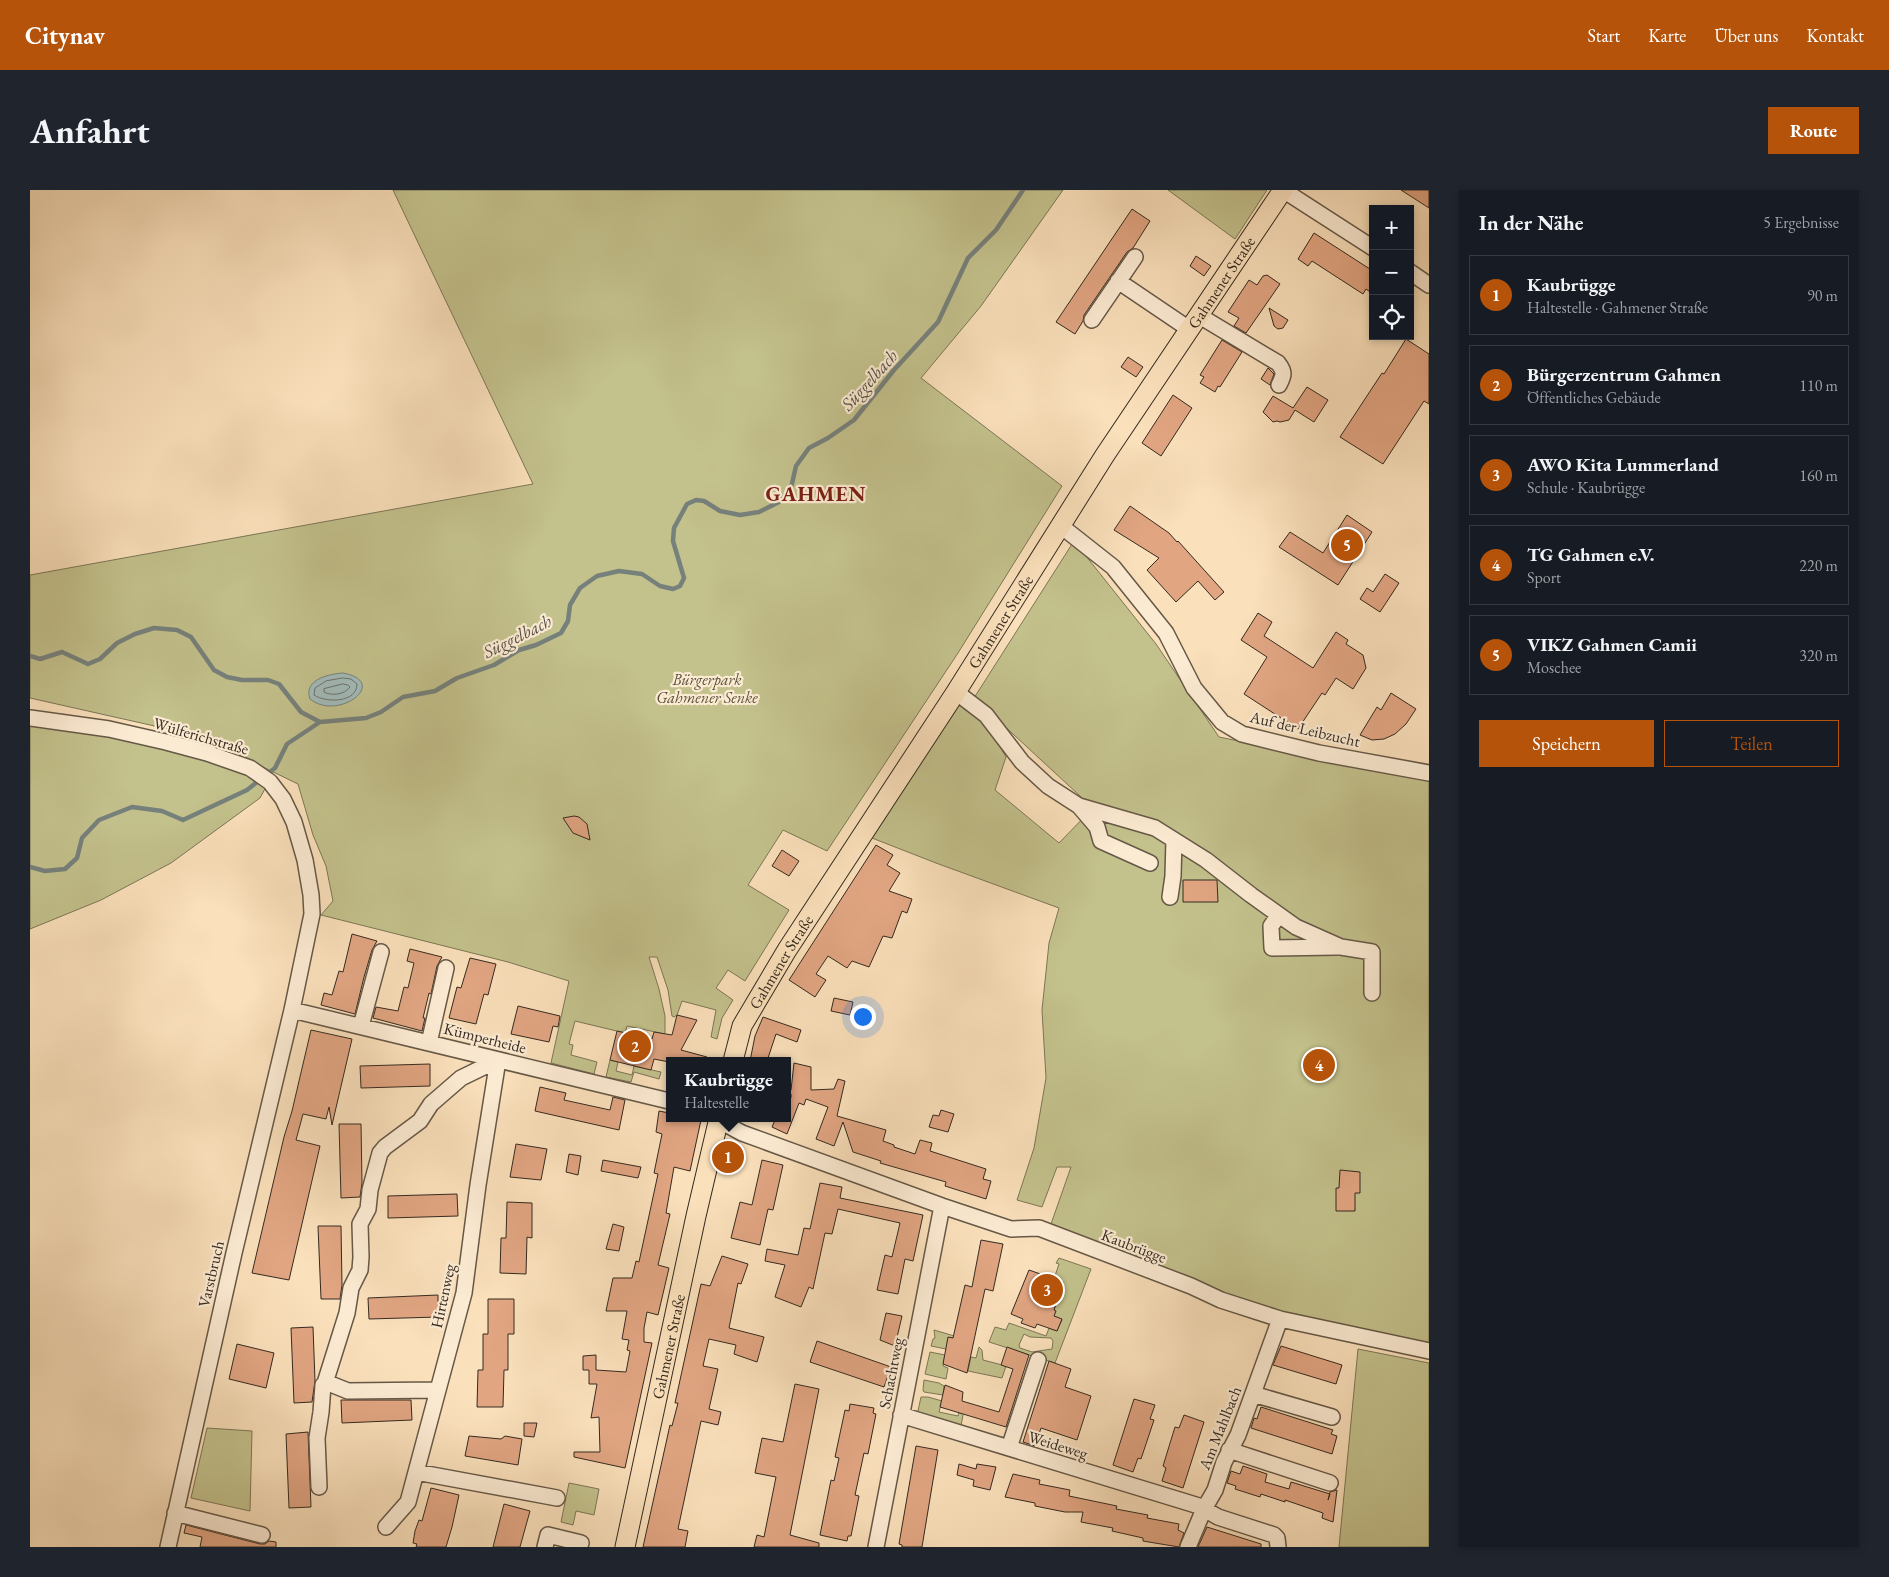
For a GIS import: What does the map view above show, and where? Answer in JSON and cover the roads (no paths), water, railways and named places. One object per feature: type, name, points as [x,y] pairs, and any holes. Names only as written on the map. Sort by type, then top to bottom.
[{"type":"main road","name":"Gahmener Straße","points":[[734,1057],[742,1026],[792,942],[956,692],[1106,455],[1283,190]]},
{"type":"main road","name":"Gahmener Straße","points":[[626,1547],[696,1216],[718,1122]]},
{"type":"street","points":[[1283,190],[1369,245]]},
{"type":"street","points":[[1092,320],[1135,257]]},
{"type":"street","points":[[1414,275],[1429,285]]},
{"type":"street","points":[[1118,281],[1194,322],[1278,363],[1283,370],[1284,376],[1280,385]]},
{"type":"street","name":"Auf der Leibzucht","points":[[1061,526],[1113,567],[1119,574],[1166,632],[1194,688],[1222,722],[1242,734],[1300,748],[1429,773]]},
{"type":"street","points":[[956,692],[986,715],[1022,762],[1048,786],[1079,806],[1097,827],[1101,841],[1150,863]]},
{"type":"street","name":"Wülferichstraße","points":[[30,718],[108,729],[166,742],[207,753],[250,768],[270,782],[283,799],[294,822],[305,860],[311,894],[312,914],[292,1010]]},
{"type":"street","points":[[1079,806],[1155,828],[1206,860],[1250,896],[1296,927],[1341,947]]},
{"type":"street","points":[[1170,897],[1173,876],[1174,840]]},
{"type":"street","points":[[1279,915],[1272,926],[1272,948],[1341,947],[1372,952],[1372,993]]},
{"type":"street","points":[[361,1026],[380,952]]},
{"type":"street","points":[[429,1043],[446,968]]},
{"type":"street","name":"Kümperheide","points":[[292,1010],[666,1100]]},
{"type":"street","name":"Varstbruch","points":[[168,1547],[292,1010]]},
{"type":"street","points":[[319,1487],[317,1438],[322,1412],[323,1385],[347,1313],[351,1288],[360,1270],[360,1224],[368,1209],[370,1190],[380,1153],[385,1147],[420,1121],[431,1104],[461,1078],[498,1060]]},
{"type":"street","name":"Hirtenweg","points":[[386,1527],[408,1502],[464,1293],[478,1185],[498,1060]]},
{"type":"street","name":"Kaubrügge","points":[[724,1122],[742,1133],[942,1206],[1011,1229],[1039,1228],[1191,1286],[1221,1300],[1280,1320],[1429,1351]]},
{"type":"street","name":"Schachtweg","points":[[876,1547],[942,1206]]},
{"type":"street","name":"Am Mahlbach","points":[[1188,1547],[1204,1509],[1215,1490],[1229,1450],[1238,1435],[1280,1320]]},
{"type":"street","points":[[1009,1448],[1038,1360]]},
{"type":"street","points":[[325,1383],[348,1391],[438,1390]]},
{"type":"street","points":[[1253,1394],[1332,1417]]},
{"type":"street","name":"Weideweg","points":[[901,1415],[1204,1509],[1218,1517],[1274,1535],[1277,1538],[1278,1547]]},
{"type":"street","points":[[1229,1450],[1330,1483]]},
{"type":"street","points":[[416,1472],[557,1498]]},
{"type":"street","points":[[175,1513],[262,1535]]},
{"type":"street","points":[[545,1547],[548,1535],[581,1543]]},
{"type":"water","points":[[343,673],[357,678],[362,684],[361,691],[355,698],[334,706],[321,705],[310,699],[310,687],[314,682],[325,676]]},
{"type":"waterway","name":"Süggelbach","points":[[30,867],[45,871],[65,869],[77,858],[82,838],[99,820],[132,807],[162,811],[183,820],[247,790],[275,768],[287,744],[320,722],[366,718],[381,712],[403,697],[435,691],[457,678],[494,665],[519,650],[536,645],[561,633],[568,621],[570,605],[580,588],[597,576],[619,571],[642,574],[660,586],[673,589],[680,586],[684,578],[673,541],[674,528],[687,504],[696,500],[704,501],[720,511],[740,515],[759,512],[779,502],[791,488],[796,466],[809,448],[828,438],[854,420],[894,370],[938,322],[968,258],[996,230],[1023,190]]},
{"type":"waterway","points":[[30,656],[40,659],[62,652],[88,664],[100,659],[117,643],[135,634],[154,628],[177,630],[191,637],[214,670],[227,677],[242,680],[268,680],[279,684],[301,712],[320,722]]},
{"type":"place","name":"VIKZ Gahmen Camii","points":[[1347,545]]},
{"type":"place","name":"Bürgerzentrum Gahmen","points":[[635,1046]]},
{"type":"place","name":"TG Gahmen e.V.","points":[[1319,1065]]},
{"type":"place","name":"Kaubrügge","points":[[728,1157]]},
{"type":"place","name":"AWO Kita Lummerland","points":[[1047,1290]]},
{"type":"district","name":"GAHMEN","points":[[816,493]]},
{"type":"park label","name":"Bürgerpark Gahmener Senke","points":[[707,688]]}]
